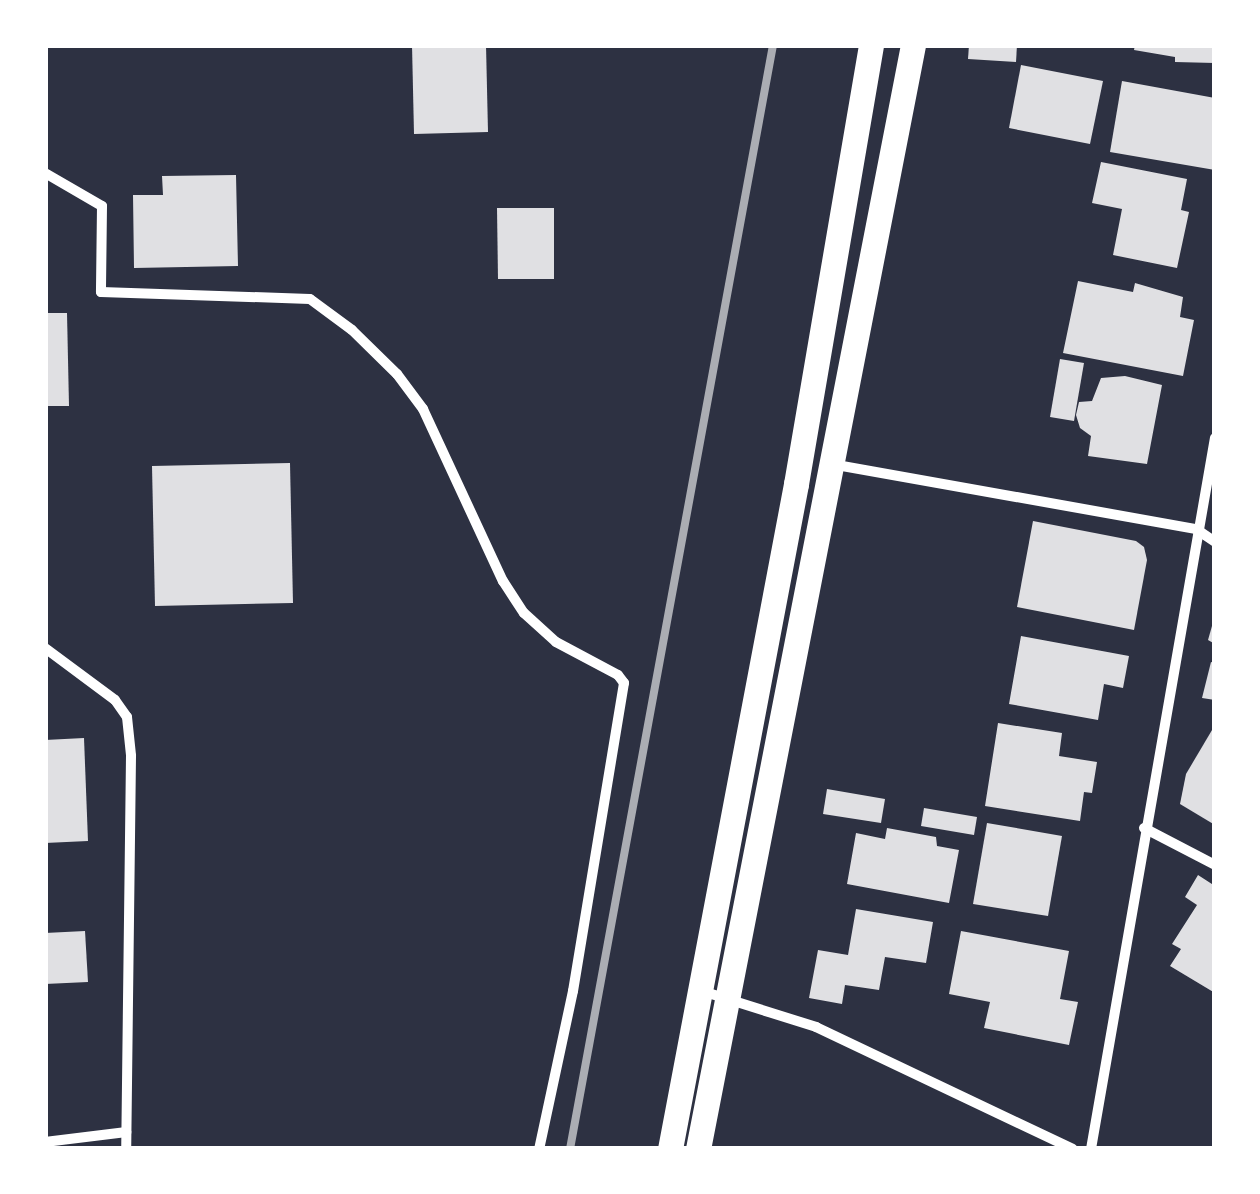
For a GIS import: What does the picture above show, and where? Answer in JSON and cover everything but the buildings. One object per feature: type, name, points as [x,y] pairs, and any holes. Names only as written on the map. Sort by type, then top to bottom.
[{"type":"main road","points":[[670,1149],[796,484],[871,45]]},
{"type":"main road","points":[[698,1149],[913,45]]},
{"type":"street","points":[[45,173],[102,206],[101,292],[310,299],[352,330],[398,374],[423,409],[503,581],[524,613],[556,642],[624,683],[573,991],[539,1149]]},
{"type":"street","points":[[1091,1149],[1196,529],[1215,438]]},
{"type":"street","points":[[830,464],[1196,529],[1211,540],[1215,528]]},
{"type":"street","points":[[45,648],[115,700],[126,718],[132,776],[126,1149]]},
{"type":"street","points":[[1144,828],[1215,865]]},
{"type":"street","points":[[702,992],[816,1027],[1073,1149]]},
{"type":"street","points":[[45,1142],[126,1132]]},
{"type":"railway","points":[[570,1149],[773,45]]}]
